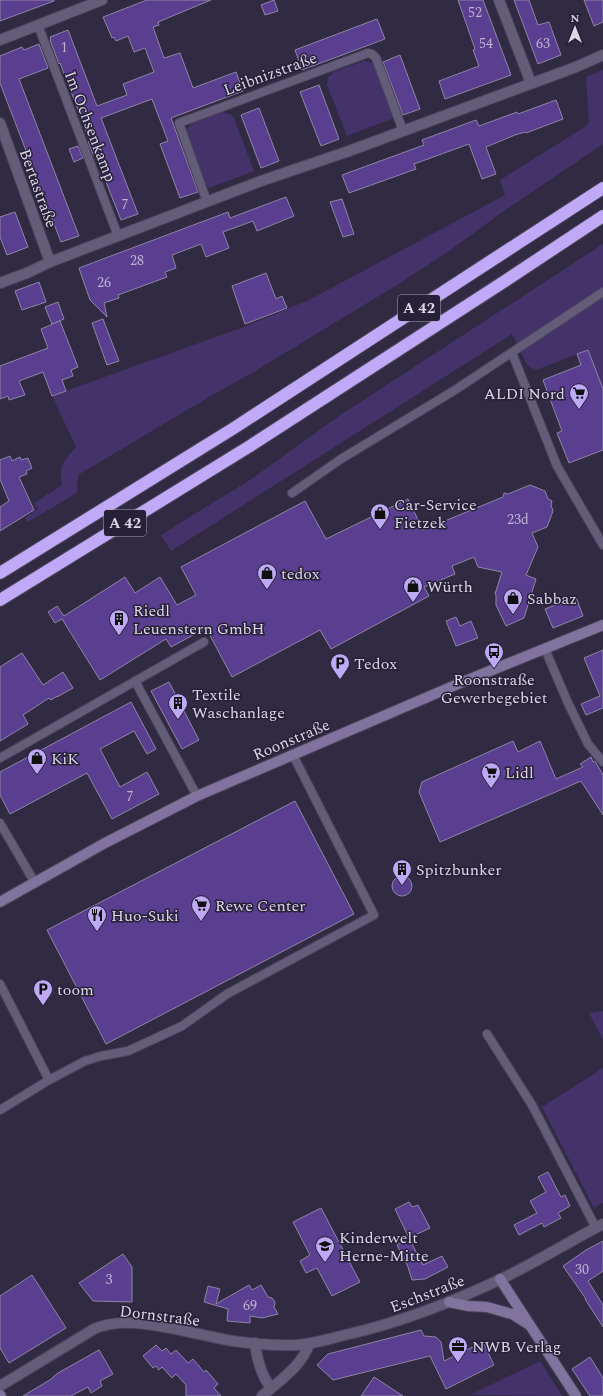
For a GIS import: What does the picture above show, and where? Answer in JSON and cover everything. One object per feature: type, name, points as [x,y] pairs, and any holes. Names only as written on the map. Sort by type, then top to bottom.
[{"type":"highway","name":"A 42","points":[[0,573],[234,428],[603,188]]},
{"type":"highway","name":"A 42","points":[[0,600],[250,446],[498,286],[603,216]]},
{"type":"street","points":[[0,40],[102,0]]},
{"type":"street","points":[[499,0],[531,84]]},
{"type":"street","points":[[0,283],[27,273],[50,262],[262,181],[531,84],[603,55]]},
{"type":"street","name":"Bertastraße","points":[[0,123],[50,262]]},
{"type":"street","name":"Roonstraße","points":[[0,902],[145,821],[197,796],[465,681],[603,625]]},
{"type":"street","name":"Eschstraße","points":[[309,1344],[380,1327],[449,1302],[500,1279],[600,1226]]},
{"type":"street","points":[[500,1279],[576,1396]]},
{"type":"street","points":[[449,1302],[468,1306],[487,1307],[512,1314],[531,1326]]},
{"type":"street","name":"Dornstraße","points":[[0,1386],[94,1329],[102,1325],[112,1323],[131,1322],[232,1341],[272,1345],[309,1344]]},
{"type":"street","points":[[255,1343],[256,1354],[264,1379],[271,1388]]},
{"type":"street","points":[[262,1396],[301,1360],[306,1353],[309,1344]]},
{"type":"lane","name":"Im Ochsenkamp","points":[[38,25],[118,236]]},
{"type":"lane","name":"Leibnizstraße","points":[[207,202],[179,123],[354,58],[368,53],[372,54],[376,58],[403,131]]},
{"type":"lane","points":[[292,493],[341,459],[455,390],[603,292]]},
{"type":"lane","points":[[512,353],[557,466],[603,545]]},
{"type":"lane","points":[[0,758],[204,642]]},
{"type":"lane","points":[[546,649],[568,703],[588,744],[603,762]]},
{"type":"lane","points":[[135,681],[197,796]]},
{"type":"lane","points":[[0,1110],[49,1080],[84,1061],[128,1051],[182,1026],[227,994],[374,915],[293,755]]},
{"type":"lane","points":[[0,823],[35,883]]},
{"type":"lane","points":[[0,984],[49,1080]]},
{"type":"lane","points":[[487,1034],[532,1105],[600,1226]]},
{"type":"shaded area","points":[[364,61],[373,63],[394,118],[347,136],[327,85],[328,78],[333,72]]},
{"type":"shaded area","points":[[603,70],[603,144],[501,213],[449,251],[397,285],[252,373],[78,475],[77,493],[28,522],[25,518],[38,509],[34,503],[62,485],[61,472],[63,464],[76,447],[52,396],[246,326],[309,300],[505,195],[500,180],[585,127],[589,122],[586,77]]},
{"type":"shaded area","points":[[222,112],[230,114],[234,118],[254,171],[206,189],[186,132],[195,122]]},
{"type":"shaded area","points":[[603,244],[603,389],[588,350],[536,370],[526,363],[512,334],[171,551],[161,535],[253,478],[336,418]]},
{"type":"shaded area","points":[[603,1011],[603,1040],[589,1013]]},
{"type":"shaded area","points":[[603,1068],[603,1203],[594,1208],[542,1107]]},
{"type":"shaded area","points":[[540,1361],[562,1396],[470,1395]]},
{"type":"building","points":[[0,0],[54,0],[54,1],[0,21]]},
{"type":"building","points":[[147,0],[211,0],[158,22],[159,25],[153,27],[164,58],[180,53],[193,88],[236,72],[243,91],[171,118],[198,192],[180,198],[160,144],[168,141],[152,99],[101,118],[138,214],[121,220],[95,154],[93,154],[88,142],[90,141],[60,63],[59,64],[50,37],[68,30],[97,106],[127,95],[123,84],[154,72],[145,48],[134,52],[128,36],[116,41],[114,37],[112,38],[103,17]]},
{"type":"building","points":[[274,0],[278,11],[265,15],[261,5]]},
{"type":"building","points":[[458,0],[483,0],[511,75],[445,99],[439,81],[479,66],[473,50],[475,49]]},
{"type":"building","points":[[514,0],[529,0],[538,25],[549,22],[561,55],[538,64]]},
{"type":"building","points":[[584,0],[603,0],[603,22],[594,26]]},
{"type":"building","points":[[377,19],[385,39],[302,70],[295,50]]},
{"type":"building","points":[[39,44],[48,68],[19,79],[79,236],[61,242],[0,83],[0,56],[22,47],[24,50]]},
{"type":"building","points":[[400,55],[420,109],[403,115],[383,62]]},
{"type":"building","points":[[319,85],[339,139],[321,146],[300,92]]},
{"type":"building","points":[[556,100],[563,119],[526,133],[515,135],[486,147],[496,174],[482,179],[469,144],[414,164],[416,169],[349,193],[342,175],[424,145],[422,140],[476,120],[479,126]]},
{"type":"building","points":[[259,108],[279,161],[261,168],[241,115]]},
{"type":"building","points":[[78,146],[83,158],[74,162],[69,149]]},
{"type":"building","points":[[286,197],[294,216],[257,231],[253,221],[223,232],[229,248],[206,257],[201,244],[172,255],[176,268],[165,272],[167,277],[118,295],[119,298],[104,303],[107,317],[90,300],[79,268],[228,212],[230,218]]},
{"type":"building","points":[[342,199],[354,234],[343,237],[330,202]]},
{"type":"building","points":[[15,212],[28,247],[7,255],[0,237],[0,217]]},
{"type":"building","points":[[266,273],[276,299],[282,296],[287,308],[245,324],[232,286]]},
{"type":"building","points":[[39,282],[46,302],[22,310],[15,291]]},
{"type":"building","points":[[58,302],[64,319],[52,324],[45,307]]},
{"type":"building","points":[[103,319],[119,361],[107,365],[92,323]]},
{"type":"building","points":[[60,321],[78,367],[71,370],[73,376],[62,380],[66,391],[52,396],[43,372],[19,381],[25,395],[9,400],[8,396],[0,399],[0,366],[48,348],[41,329]]},
{"type":"building","name":"ALDI Nord","points":[[588,350],[603,389],[603,450],[569,463],[557,433],[562,431],[543,380],[581,365],[577,354]]},
{"type":"building","points":[[10,456],[12,461],[20,457],[21,460],[28,458],[32,468],[26,471],[27,474],[19,477],[34,510],[0,531],[0,507],[9,501],[0,479],[0,460]]},
{"type":"building","points":[[530,485],[545,491],[548,499],[552,501],[551,505],[553,511],[547,527],[532,533],[538,547],[526,575],[536,579],[524,618],[506,626],[496,605],[495,594],[502,572],[478,567],[474,557],[452,566],[455,574],[424,587],[429,596],[331,649],[320,630],[232,677],[206,628],[171,647],[166,639],[100,680],[62,619],[55,623],[48,612],[57,606],[64,616],[125,577],[135,593],[160,577],[177,605],[196,595],[181,567],[305,501],[326,539],[408,499],[423,530],[503,497],[504,493],[508,494]]},
{"type":"building","points":[[576,597],[583,616],[553,628],[545,609]]},
{"type":"building","points":[[456,617],[460,626],[471,621],[478,638],[456,646],[446,621]]},
{"type":"building","points":[[603,650],[603,708],[586,715],[581,704],[600,696],[584,658]]},
{"type":"building","points":[[22,653],[43,685],[63,672],[73,688],[51,700],[49,698],[23,715],[28,724],[0,741],[0,667]]},
{"type":"building","name":"Textile Waschanlage","points":[[169,682],[199,740],[182,749],[151,691]]},
{"type":"building","points":[[131,702],[156,749],[147,754],[134,731],[100,749],[120,787],[147,772],[159,794],[112,819],[87,773],[10,814],[0,795],[0,772]]},
{"type":"building","name":"Lidl","points":[[513,741],[518,752],[540,741],[556,779],[583,767],[580,764],[591,757],[603,775],[603,815],[581,781],[440,842],[419,792],[422,782]]},
{"type":"building","name":"Rewe Center","points":[[295,801],[354,914],[106,1044],[47,930]]},
{"type":"building","name":"Spitzbunker","points":[[402,876],[409,879],[412,886],[409,893],[402,896],[395,893],[392,886],[395,879]]},
{"type":"building","points":[[548,1172],[561,1197],[565,1195],[570,1206],[558,1213],[561,1218],[544,1227],[542,1223],[519,1235],[514,1225],[537,1213],[530,1201],[546,1192],[538,1177]]},
{"type":"building","points":[[409,1202],[412,1207],[418,1205],[430,1228],[409,1238],[395,1209]]},
{"type":"building","points":[[321,1208],[360,1282],[332,1296],[317,1268],[306,1273],[300,1261],[310,1255],[293,1222]]},
{"type":"building","points":[[409,1238],[423,1265],[442,1256],[448,1267],[425,1279],[412,1280],[408,1267],[397,1245]]},
{"type":"building","points":[[603,1241],[603,1271],[588,1281],[603,1305],[603,1327],[563,1266],[586,1250]]},
{"type":"building","points":[[123,1254],[132,1267],[132,1302],[93,1301],[79,1283]]},
{"type":"building","points":[[32,1275],[66,1328],[9,1363],[0,1348],[0,1296]]},
{"type":"building","points":[[249,1285],[252,1290],[261,1285],[268,1297],[272,1298],[275,1302],[274,1307],[278,1314],[262,1318],[250,1316],[250,1323],[227,1321],[228,1309],[204,1302],[208,1286],[220,1289],[216,1304]]},
{"type":"building","points":[[421,1330],[424,1336],[436,1337],[441,1342],[444,1361],[483,1342],[494,1365],[446,1389],[430,1356],[333,1380],[317,1365],[328,1354]]},
{"type":"building","points":[[156,1345],[162,1351],[166,1348],[171,1354],[176,1350],[188,1363],[193,1359],[204,1372],[206,1370],[218,1384],[214,1388],[221,1396],[186,1396],[186,1385],[176,1374],[172,1378],[162,1367],[159,1370],[156,1366],[153,1368],[143,1356]]},
{"type":"building","points":[[99,1350],[113,1374],[100,1381],[102,1386],[91,1393],[88,1387],[71,1396],[23,1396],[53,1378],[58,1373]]},
{"type":"building","points":[[590,1357],[603,1378],[603,1396],[590,1396],[572,1369]]},
{"type":"building","points":[[374,1377],[403,1396],[361,1396]]},
{"type":"place","name":"ALDI Nord","points":[[579,410]]},
{"type":"place","name":"Car-Service Fietzek","points":[[380,530]]},
{"type":"place","name":"tedox","points":[[267,590]]},
{"type":"place","name":"Würth","points":[[413,603]]},
{"type":"place","name":"Sabbaz","points":[[513,615]]},
{"type":"place","name":"Riedl Leuenstern GmbH","points":[[119,636]]},
{"type":"place","name":"Roonstraße Gewerbegebiet","points":[[494,669]]},
{"type":"place","name":"Tedox","points":[[340,680]]},
{"type":"place","name":"Textile Waschanlage","points":[[178,720]]},
{"type":"place","name":"KiK","points":[[37,775]]},
{"type":"place","name":"Lidl","points":[[491,789]]},
{"type":"place","name":"Spitzbunker","points":[[402,886]]},
{"type":"place","name":"Rewe Center","points":[[201,922]]},
{"type":"place","name":"Huo-Suki","points":[[97,932]]},
{"type":"place","name":"toom","points":[[43,1006]]},
{"type":"place","name":"Kinderwelt Herne-Mitte","points":[[325,1263]]},
{"type":"place","name":"NWB Verlag","points":[[458,1363]]}]
